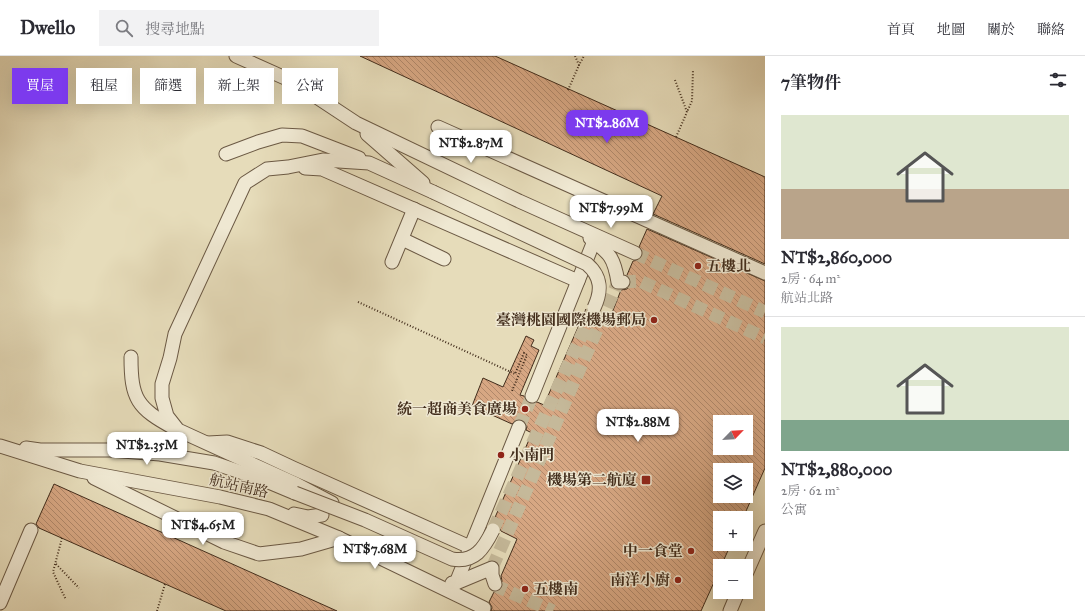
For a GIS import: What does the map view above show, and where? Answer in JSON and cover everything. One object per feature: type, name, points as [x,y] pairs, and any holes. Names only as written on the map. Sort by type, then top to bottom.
[{"type":"street","points":[[236,56],[294,82],[356,123],[519,201],[635,253]]},
{"type":"street","points":[[356,123],[433,192]]},
{"type":"street","points":[[438,127],[765,273]]},
{"type":"street","points":[[226,154],[282,135],[302,136],[370,163],[587,264],[594,270],[598,278],[598,294],[594,308]]},
{"type":"street","points":[[288,167],[323,160],[370,163]]},
{"type":"street","points":[[178,430],[167,416],[162,398],[162,384],[170,358],[174,334],[245,183],[267,168],[288,167],[322,169],[578,281]]},
{"type":"street","points":[[392,262],[414,209]]},
{"type":"street","points":[[576,227],[608,252],[620,282]]},
{"type":"street","points":[[402,240],[444,258]]},
{"type":"street","points":[[532,396],[594,241]]},
{"type":"street","points":[[131,358],[131,376],[134,392],[141,405],[157,419],[296,488],[452,559],[459,560],[470,558],[478,553],[486,545],[493,530]]},
{"type":"street","points":[[456,583],[519,427]]},
{"type":"street","points":[[206,443],[227,442],[261,453],[470,547]]},
{"type":"street","points":[[0,445],[40,450],[110,450],[160,454],[214,463],[264,480],[296,488]]},
{"type":"street","name":"航站南路","points":[[0,445],[80,471],[220,497],[269,509],[339,538],[484,608]]},
{"type":"street","name":"航站南路","points":[[80,471],[224,542],[259,554],[301,549],[339,538]]},
{"type":"street","points":[[269,509],[308,517],[322,515]]},
{"type":"street","points":[[0,603],[31,530]]},
{"type":"street","points":[[752,559],[765,530]]},
{"type":"street","points":[[422,579],[456,583],[492,568],[492,575],[495,584]]},
{"type":"street","points":[[730,611],[735,599]]},
{"type":"path","points":[[575,56],[579,64]]},
{"type":"path","points":[[568,90],[584,56]]},
{"type":"path","points":[[676,137],[692,100],[693,70]]},
{"type":"path","points":[[675,80],[687,112]]},
{"type":"path","points":[[358,302],[514,374],[524,353],[527,355],[512,391]]},
{"type":"path","points":[[62,538],[54,572],[66,600]]},
{"type":"path","points":[[56,564],[79,588]]},
{"type":"path","points":[[157,611],[165,584]]},
{"type":"building","points":[[360,56],[495,56],[765,177],[765,264],[653,214],[662,196]]},
{"type":"building","points":[[647,229],[765,281],[765,468],[753,495],[753,463],[713,463],[713,503],[750,503],[746,511],[713,511],[713,551],[728,551],[724,559],[713,559],[713,584],[701,611],[491,611],[492,607],[489,602],[494,592],[501,590],[503,586],[501,576],[517,539],[501,531],[499,525],[493,522],[532,433],[526,430],[527,426],[522,420],[518,419],[512,424],[472,406],[483,378],[503,387],[526,336],[534,340],[531,346],[539,350],[520,395],[524,396],[526,401],[529,403],[533,404],[537,402],[544,405],[586,309],[587,313],[591,315],[595,316],[600,314],[610,318],[621,290],[627,289],[630,286],[631,282],[627,275],[633,261],[639,260],[643,252],[639,247]]},
{"type":"building","points":[[54,484],[337,611],[226,611],[39,528],[36,524]]},
{"type":"tunnel","points":[[635,253],[765,312]]},
{"type":"tunnel","points":[[623,282],[640,281],[765,338]]},
{"type":"tunnel","points":[[492,568],[618,282]]},
{"type":"tunnel","points":[[493,530],[594,308]]},
{"type":"tunnel","points":[[519,427],[532,396]]},
{"type":"tunnel","points":[[495,584],[496,586],[553,611]]},
{"type":"place","name":"五樓北","points":[[698,266]]},
{"type":"place","name":"臺灣桃園國際機場郵局","points":[[654,320]]},
{"type":"place","name":"統一超商美食廣場","points":[[525,409]]},
{"type":"place","name":"小南門","points":[[501,455]]},
{"type":"place","name":"機場第二航廈","points":[[646,480]]},
{"type":"place","name":"中一食堂","points":[[691,551]]},
{"type":"place","name":"南洋小廚","points":[[678,580]]},
{"type":"place","name":"五樓南","points":[[525,589]]}]
